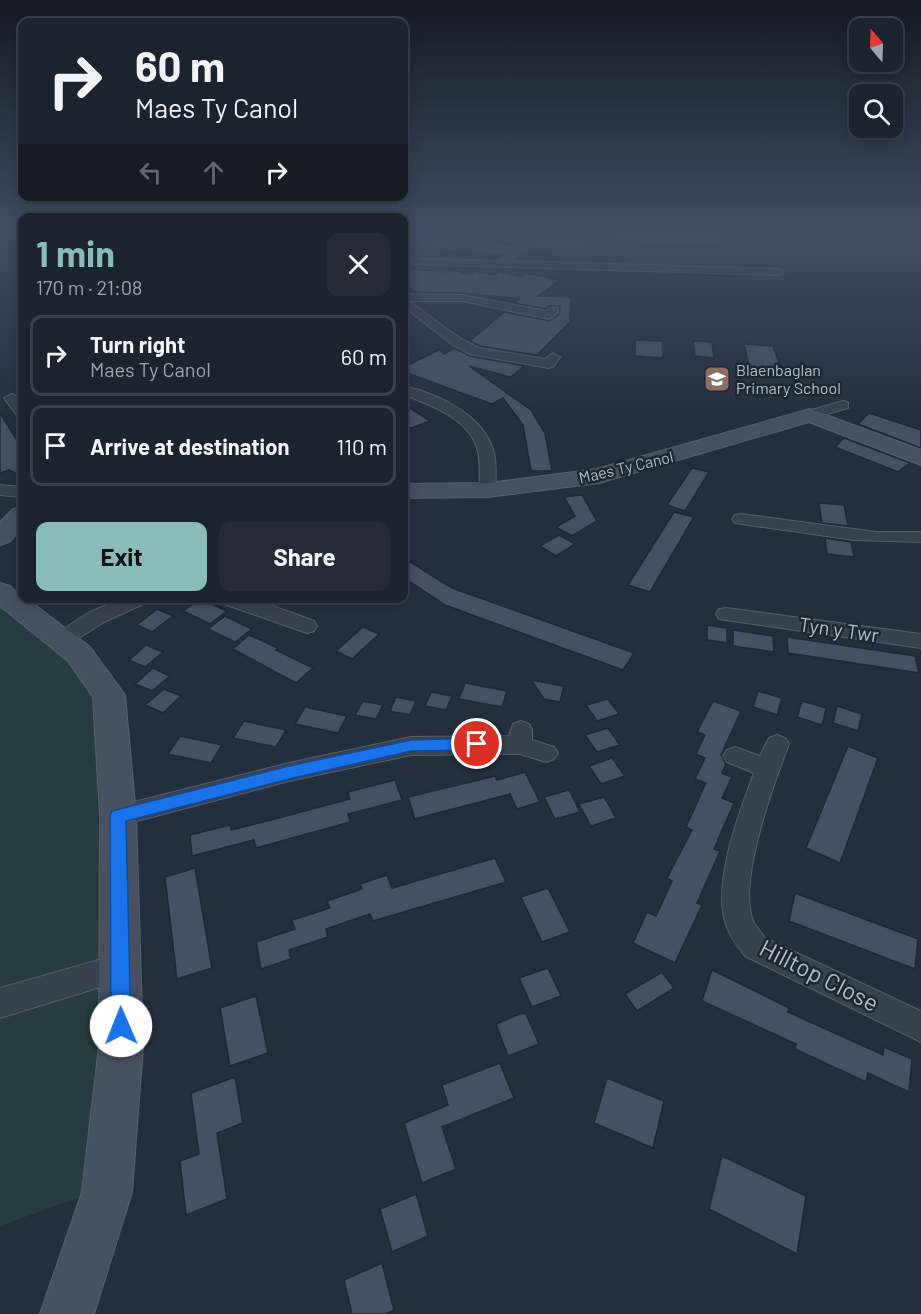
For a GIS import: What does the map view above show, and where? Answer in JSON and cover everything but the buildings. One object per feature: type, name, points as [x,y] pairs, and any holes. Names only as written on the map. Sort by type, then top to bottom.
[{"type":"street","points":[[408,297],[462,298],[550,315],[554,310]]},
{"type":"street","points":[[408,305],[457,342],[475,351],[548,364],[553,357]]},
{"type":"street","points":[[408,392],[433,402],[476,430],[486,453],[488,490]]},
{"type":"street","name":"Maes Ty Canol","points":[[408,491],[488,490],[599,476],[843,405]]},
{"type":"street","points":[[810,415],[921,458]]},
{"type":"street","points":[[0,537],[15,497]]},
{"type":"street","points":[[763,504],[780,521]]},
{"type":"street","points":[[741,519],[780,521],[857,535],[921,537]]},
{"type":"street","points":[[0,592],[80,654],[109,695],[118,816],[121,1046],[107,1192],[67,1314]]},
{"type":"street","points":[[61,640],[97,617],[129,603]]},
{"type":"street","points":[[244,603],[306,627]]},
{"type":"street","name":"Tyn y Twr","points":[[726,614],[758,610],[921,641]]},
{"type":"street","points":[[118,816],[289,772],[411,746],[520,737],[546,753]]},
{"type":"street","name":"Hilltop Close","points":[[735,756],[772,756],[735,877],[739,923],[755,947],[921,1027]]},
{"type":"street","points":[[0,1003],[120,968]]},
{"type":"green space","points":[[0,607],[69,657],[95,696],[103,1036],[89,1194],[0,1226]]},
{"type":"place","name":"Blaenbaglan Primary School","points":[[717,379]]},
{"type":"route","points":[[121,1026],[118,816],[289,772],[411,746],[477,744]]}]
